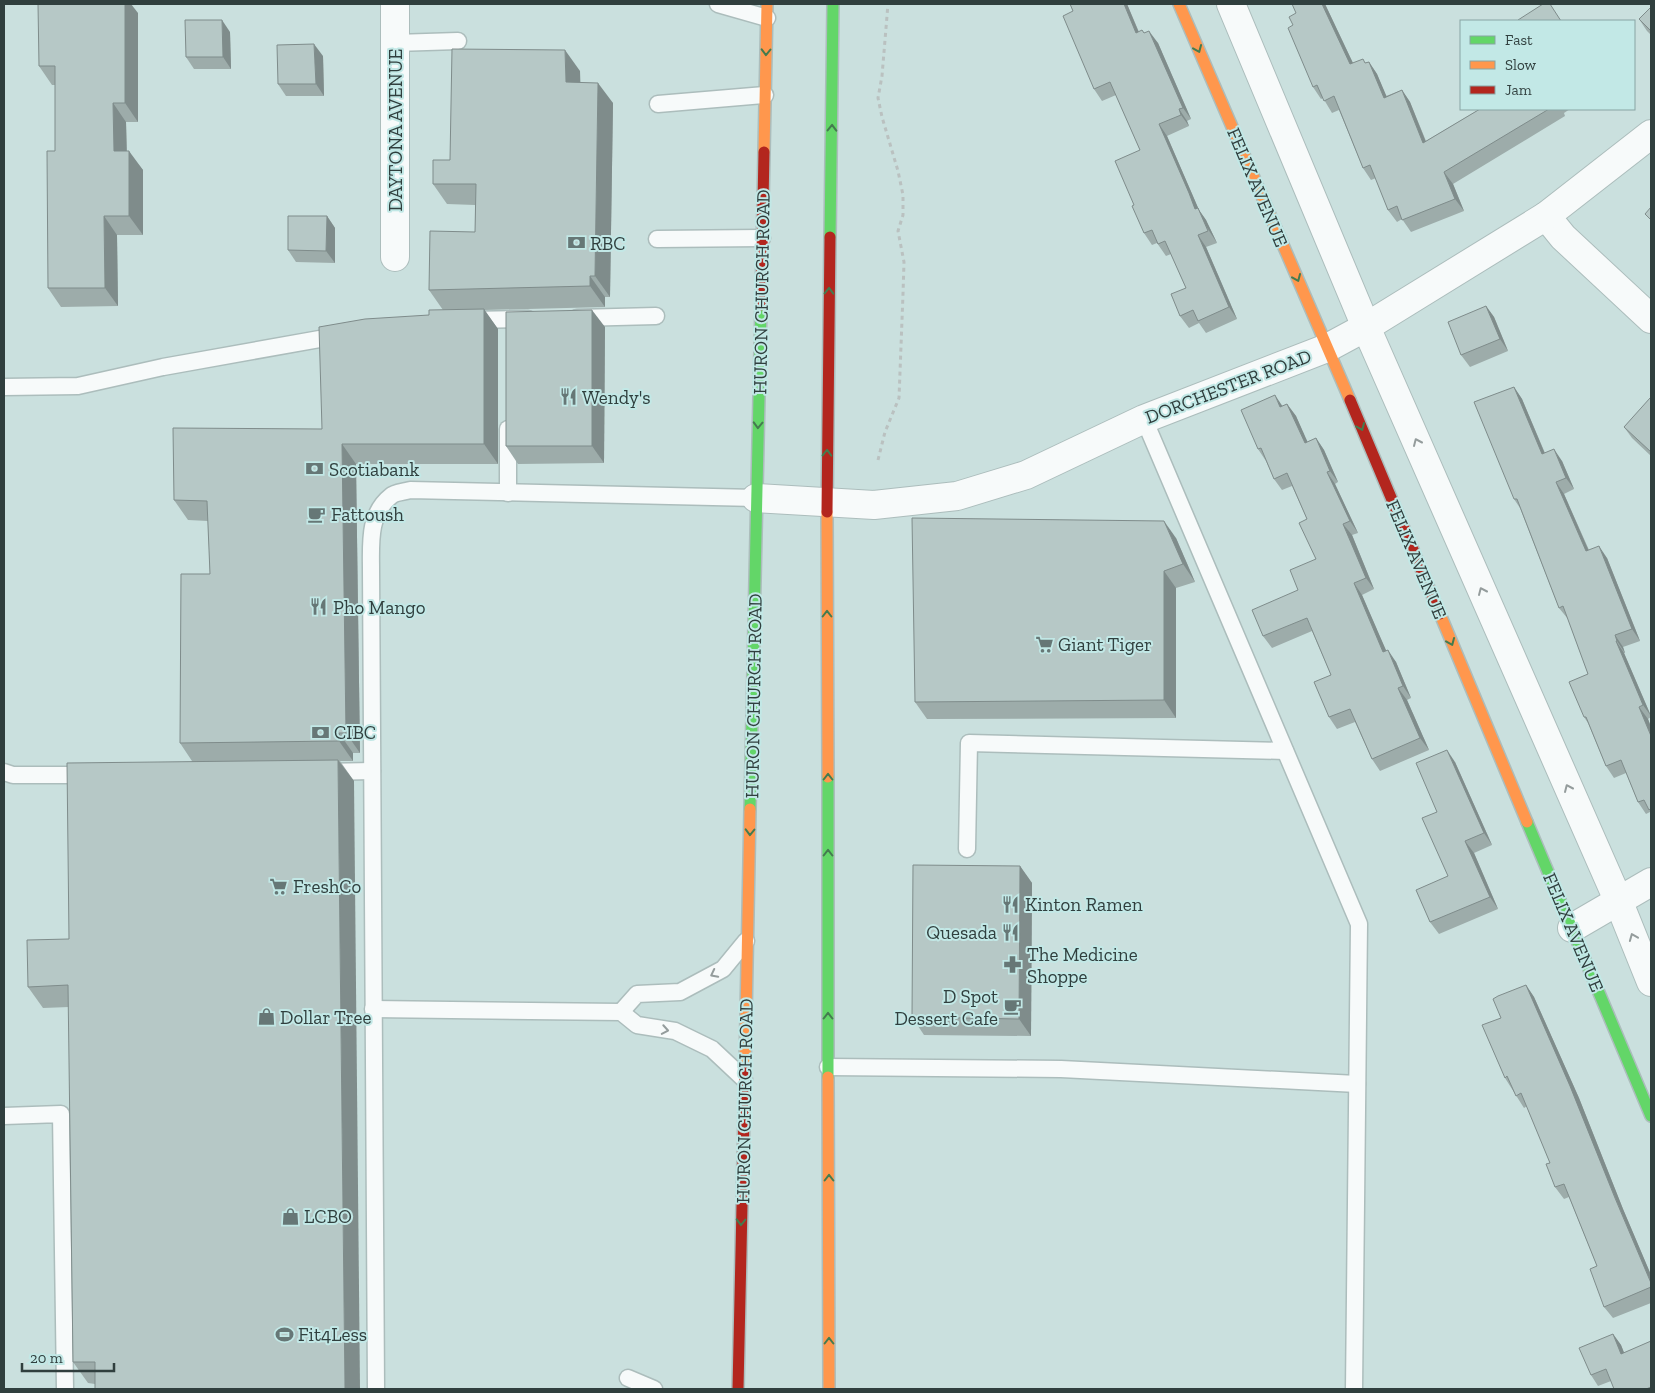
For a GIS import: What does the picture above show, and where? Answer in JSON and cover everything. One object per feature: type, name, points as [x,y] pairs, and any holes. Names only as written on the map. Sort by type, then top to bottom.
[{"type":"main road","points":[[829,1389],[827,502],[833,4]]},
{"type":"main road","name":"FELIX AVENUE","points":[[1179,4],[1327,348],[1651,1116]]},
{"type":"main road","name":"HURON CHURCH ROAD","points":[[738,1389],[767,11]]},
{"type":"street","name":"DAYTONA AVENUE","points":[[395,4],[395,257]]},
{"type":"street","points":[[1230,4],[1366,327],[1618,900],[1651,982]]},
{"type":"street","name":"DORCHESTER ROAD","points":[[756,498],[874,505],[957,496],[1026,475],[1144,419],[1327,348],[1366,327],[1546,216],[1651,134]]},
{"type":"street","points":[[1546,216],[1563,237],[1651,319]]},
{"type":"street","points":[[1572,928],[1651,882]]},
{"type":"lane","points":[[718,4],[767,11]]},
{"type":"lane","points":[[396,43],[458,41]]},
{"type":"lane","points":[[658,104],[765,95]]},
{"type":"lane","points":[[657,238],[762,238]]},
{"type":"lane","points":[[451,320],[656,316]]},
{"type":"lane","points":[[508,319],[508,338]]},
{"type":"lane","points":[[4,387],[78,386],[163,367],[355,333]]},
{"type":"lane","points":[[508,416],[508,493]]},
{"type":"lane","points":[[1144,419],[1359,924],[1354,1389]]},
{"type":"lane","points":[[376,1389],[371,534],[377,513],[392,495],[410,490],[756,498]]},
{"type":"lane","points":[[967,849],[969,743],[1286,751]]},
{"type":"lane","points":[[304,772],[372,771]]},
{"type":"lane","points":[[4,772],[14,776],[102,774]]},
{"type":"lane","points":[[621,1012],[637,994],[680,992],[723,969],[747,940]]},
{"type":"lane","points":[[373,1009],[621,1012],[636,1025],[675,1032],[712,1048],[744,1079]]},
{"type":"lane","points":[[828,1067],[1062,1069],[1357,1084]]},
{"type":"lane","points":[[4,1116],[61,1114],[66,1389]]},
{"type":"lane","points":[[628,1378],[654,1389]]},
{"type":"path","points":[[878,460],[885,432],[899,398],[904,262],[898,231],[903,215],[903,195],[878,98],[882,76],[888,4]]},
{"type":"building","points":[[38,4],[125,4],[125,103],[113,103],[114,151],[129,151],[129,216],[104,216],[105,288],[48,288],[47,151],[55,151],[55,66],[39,66]]},
{"type":"building","points":[[1070,4],[1124,4],[1136,33],[1142,30],[1144,33],[1149,31],[1183,108],[1179,109],[1181,115],[1159,124],[1195,209],[1198,208],[1208,231],[1198,235],[1229,307],[1198,321],[1193,310],[1180,316],[1171,294],[1186,288],[1165,241],[1158,244],[1152,230],[1144,233],[1115,161],[1140,150],[1110,82],[1094,89],[1063,16],[1073,11]]},
{"type":"building","points":[[1292,4],[1322,4],[1350,64],[1363,59],[1365,63],[1369,62],[1384,98],[1402,90],[1423,143],[1478,110],[1547,110],[1444,172],[1455,199],[1402,220],[1397,206],[1388,210],[1370,165],[1363,168],[1334,96],[1324,101],[1317,85],[1313,87],[1288,28],[1293,25],[1289,17],[1296,13]]},
{"type":"building","points":[[1543,4],[1550,4],[1560,20],[1518,20]]},
{"type":"building","points":[[1651,7],[1651,31],[1639,19]]},
{"type":"building","points":[[185,20],[222,20],[223,57],[186,57]]},
{"type":"building","points":[[314,44],[316,84],[278,84],[277,45]]},
{"type":"building","points":[[452,49],[565,50],[566,82],[598,83],[595,276],[590,276],[590,286],[429,290],[430,231],[475,232],[476,184],[433,184],[433,160],[450,160]]},
{"type":"building","points":[[1651,207],[1651,220],[1645,214]]},
{"type":"building","points":[[288,216],[327,216],[326,251],[288,250]]},
{"type":"building","points":[[1486,306],[1500,339],[1461,355],[1448,322]]},
{"type":"building","points":[[484,309],[484,444],[342,444],[346,733],[339,733],[339,741],[180,743],[181,574],[210,574],[207,501],[174,500],[173,428],[322,429],[319,327],[365,319],[429,315],[429,310]]},
{"type":"building","points":[[592,310],[592,446],[506,446],[506,312]]},
{"type":"building","points":[[1514,387],[1542,454],[1554,449],[1566,478],[1556,482],[1586,551],[1599,546],[1632,629],[1615,635],[1643,705],[1639,707],[1651,736],[1651,808],[1649,810],[1644,800],[1638,802],[1621,760],[1606,766],[1586,717],[1584,717],[1569,682],[1588,674],[1563,606],[1559,608],[1517,499],[1514,499],[1474,402]]},
{"type":"building","points":[[1275,395],[1280,407],[1287,404],[1305,443],[1316,438],[1330,471],[1327,472],[1350,521],[1343,524],[1366,578],[1354,583],[1383,652],[1388,650],[1403,686],[1398,688],[1420,738],[1372,759],[1350,709],[1329,717],[1314,682],[1331,675],[1307,618],[1263,636],[1252,610],[1298,590],[1290,570],[1316,559],[1299,523],[1307,519],[1287,473],[1274,479],[1261,448],[1258,449],[1241,410]]},
{"type":"building","points":[[1651,399],[1651,452],[1624,427]]},
{"type":"building","points":[[912,518],[1164,521],[1183,564],[1164,571],[1164,700],[915,702]]},
{"type":"building","points":[[1447,750],[1484,833],[1465,841],[1490,897],[1430,922],[1416,890],[1448,876],[1422,818],[1437,812],[1416,763]]},
{"type":"building","points":[[338,760],[345,1389],[95,1389],[95,1362],[73,1362],[68,985],[28,987],[27,940],[69,939],[67,763]]},
{"type":"building","points":[[913,865],[1020,866],[1019,1019],[912,1017]]},
{"type":"building","points":[[1526,985],[1570,1086],[1651,1283],[1651,1287],[1604,1307],[1590,1269],[1597,1266],[1564,1184],[1555,1187],[1546,1164],[1550,1163],[1521,1093],[1516,1096],[1507,1076],[1505,1078],[1482,1025],[1501,1018],[1493,999]]},
{"type":"building","points":[[1613,1334],[1621,1354],[1651,1341],[1651,1387],[1646,1389],[1614,1389],[1606,1369],[1591,1375],[1579,1348]]},
{"type":"traffic: fast","points":[[830,237],[833,4]]},
{"type":"traffic: fast","points":[[750,809],[761,305]]},
{"type":"traffic: fast","points":[[828,777],[828,1077]]},
{"type":"traffic: fast","points":[[1527,822],[1651,1116]]},
{"type":"traffic: slow","points":[[764,152],[767,4]]},
{"type":"traffic: slow","points":[[1179,4],[1350,400]]},
{"type":"traffic: slow","points":[[827,512],[828,777]]},
{"type":"traffic: slow","points":[[1440,614],[1527,822]]},
{"type":"traffic: slow","points":[[745,1068],[750,809]]},
{"type":"traffic: slow","points":[[828,1077],[829,1389]]},
{"type":"traffic: jam","points":[[761,305],[764,152]]},
{"type":"traffic: jam","points":[[827,512],[830,237]]},
{"type":"traffic: jam","points":[[1350,400],[1440,614]]},
{"type":"traffic: jam","points":[[738,1389],[745,1068]]},
{"type":"place","name":"RBC","points":[[576,243]]},
{"type":"place","name":"Wendy's","points":[[568,397]]},
{"type":"place","name":"Scotiabank","points":[[315,469]]},
{"type":"place","name":"Fattoush","points":[[317,514]]},
{"type":"place","name":"Pho Mango","points":[[319,607]]},
{"type":"place","name":"Giant Tiger","points":[[1044,644]]},
{"type":"place","name":"CIBC","points":[[320,732]]},
{"type":"place","name":"FreshCo","points":[[279,886]]},
{"type":"place","name":"Kinton Ramen","points":[[1011,904]]},
{"type":"place","name":"Quesada","points":[[1011,932]]},
{"type":"place","name":"The Medicine Shoppe","points":[[1013,965]]},
{"type":"place","name":"D Spot Dessert Cafe","points":[[1012,1007]]},
{"type":"place","name":"Dollar Tree","points":[[266,1017]]},
{"type":"place","name":"LCBO","points":[[290,1216]]},
{"type":"place","name":"Fit4Less","points":[[284,1334]]}]
